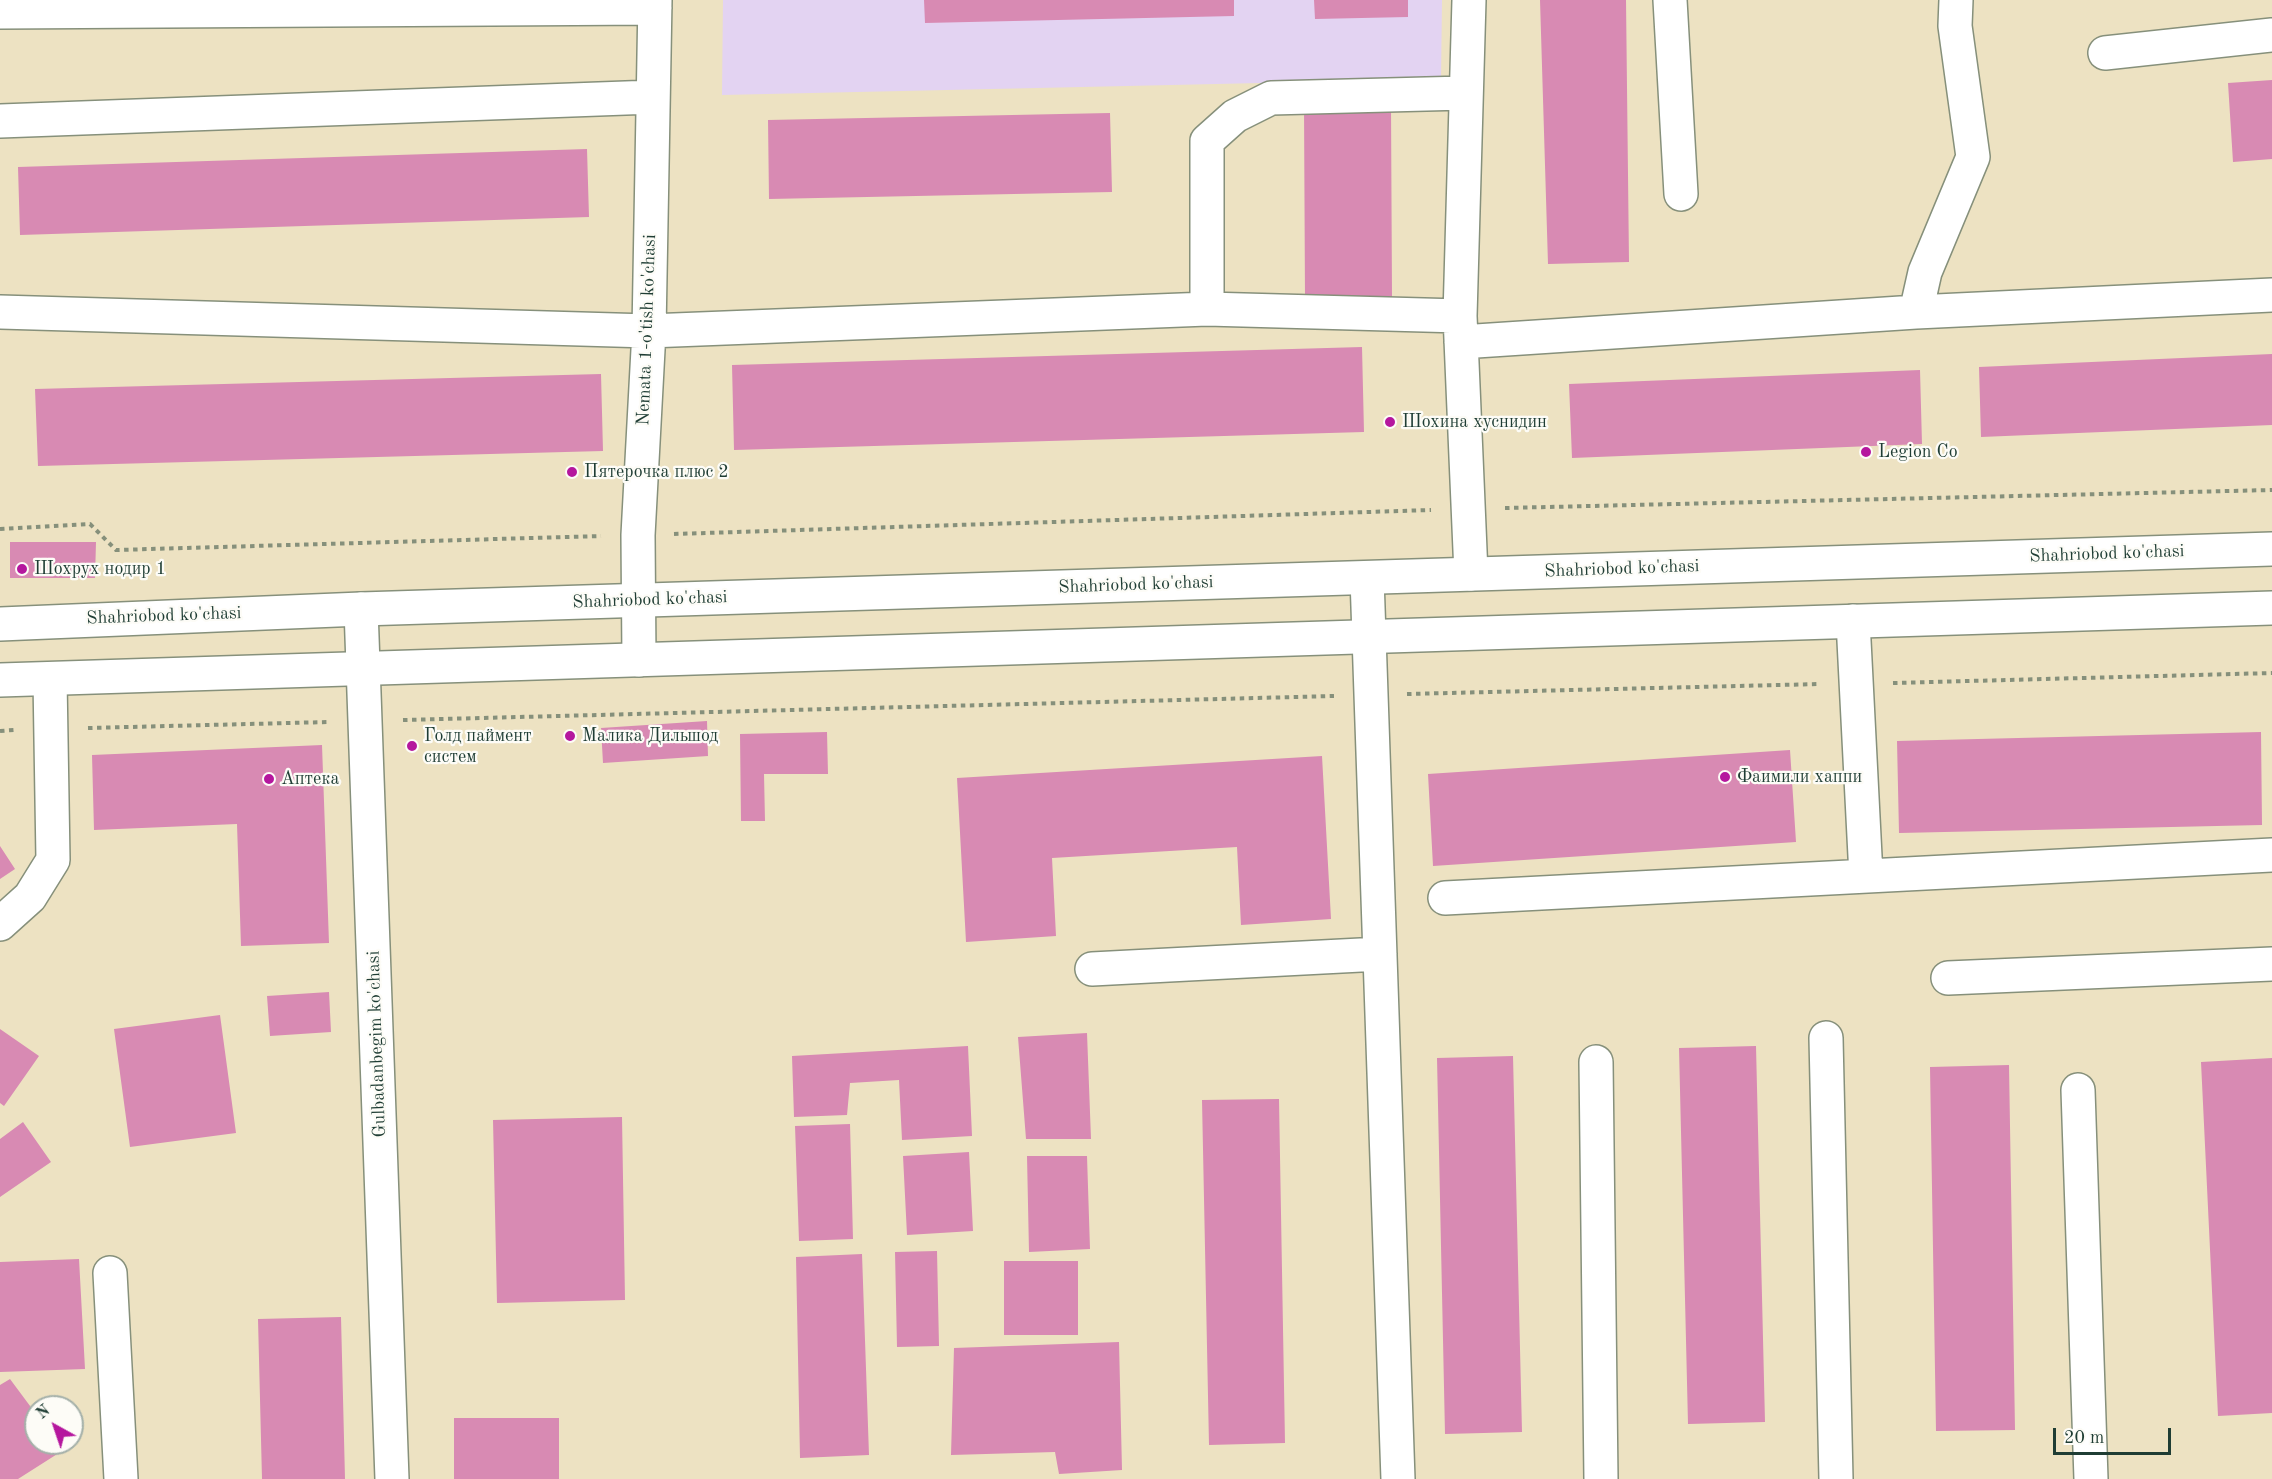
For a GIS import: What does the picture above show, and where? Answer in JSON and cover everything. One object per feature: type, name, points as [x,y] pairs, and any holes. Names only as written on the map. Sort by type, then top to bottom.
[{"type":"main road","points":[[1469,0],[1461,329],[1471,574]]},
{"type":"main road","points":[[1670,0],[1681,194]]},
{"type":"main road","points":[[1916,312],[1925,273],[1973,157],[1955,26],[1956,0]]},
{"type":"main road","points":[[0,12],[655,4]]},
{"type":"main road","name":"Nemata 1-o'tish ko'chasi","points":[[639,660],[638,535],[649,331],[655,4]]},
{"type":"main road","points":[[2105,53],[2272,35]]},
{"type":"main road","points":[[1207,309],[1208,141],[1235,117],[1271,98],[1465,93]]},
{"type":"main road","points":[[0,121],[653,96]]},
{"type":"main road","points":[[0,312],[649,331],[1207,309],[1461,329],[1916,312],[2272,295]]},
{"type":"main road","name":"Shahriobod ko'chasi","points":[[0,624],[361,609],[2272,549]]},
{"type":"main road","points":[[1367,578],[1398,1479]]},
{"type":"main road","points":[[0,680],[2272,608]]},
{"type":"main road","name":"Gulbadanbegim ko'chasi","points":[[361,609],[393,1479]]},
{"type":"main road","points":[[1853,621],[1866,876]]},
{"type":"main road","points":[[0,924],[30,897],[53,860],[50,679]]},
{"type":"main road","points":[[1445,898],[2272,855]]},
{"type":"main road","points":[[1092,969],[1380,954]]},
{"type":"main road","points":[[1948,978],[2272,964]]},
{"type":"main road","points":[[1826,1038],[1836,1479]]},
{"type":"main road","points":[[1596,1062],[1601,1479]]},
{"type":"main road","points":[[2078,1090],[2091,1479]]},
{"type":"main road","points":[[110,1273],[121,1479]]},
{"type":"path","points":[[0,529],[90,524],[116,550],[1467,509],[2272,490]]},
{"type":"path","points":[[0,731],[2272,673]]},
{"type":"shaded area","points":[[723,0],[1442,0],[1441,79],[722,95]]},
{"type":"building","points":[[924,0],[1234,0],[1234,16],[925,23]]},
{"type":"building","points":[[1314,0],[1408,0],[1408,17],[1315,19]]},
{"type":"building","points":[[1540,0],[1626,0],[1629,262],[1548,264]]},
{"type":"building","points":[[2272,80],[2272,159],[2233,162],[2228,83]]},
{"type":"building","points":[[1304,106],[1391,106],[1392,297],[1305,299]]},
{"type":"building","points":[[1110,113],[1112,192],[769,199],[768,120]]},
{"type":"building","points":[[587,149],[589,217],[20,235],[18,167]]},
{"type":"building","points":[[1362,347],[1364,432],[734,450],[732,365]]},
{"type":"building","points":[[2272,354],[2272,425],[1981,437],[1979,367]]},
{"type":"building","points":[[1920,370],[1922,444],[1572,458],[1569,384]]},
{"type":"building","points":[[601,374],[603,451],[38,466],[35,389]]},
{"type":"building","points":[[10,542],[96,542],[95,578],[10,578]]},
{"type":"building","points":[[707,721],[708,756],[603,763],[601,728]]},
{"type":"building","points":[[827,732],[828,774],[764,774],[765,821],[741,821],[740,734]]},
{"type":"building","points":[[2261,732],[2262,825],[1899,833],[1897,741]]},
{"type":"building","points":[[322,745],[329,943],[241,946],[237,824],[94,830],[92,755]]},
{"type":"building","points":[[1790,750],[1796,842],[1433,866],[1428,774]]},
{"type":"building","points":[[1322,756],[1331,919],[1241,925],[1237,847],[1052,858],[1056,936],[966,942],[957,778]]},
{"type":"building","points":[[0,846],[15,869],[0,879]]},
{"type":"building","points":[[329,992],[331,1032],[270,1036],[267,996]]},
{"type":"building","points":[[220,1015],[236,1133],[130,1147],[114,1029]]},
{"type":"building","points":[[0,1029],[39,1056],[4,1106],[0,1103]]},
{"type":"building","points":[[1087,1033],[1091,1139],[1026,1139],[1018,1037]]},
{"type":"building","points":[[968,1046],[972,1136],[902,1140],[899,1080],[850,1083],[847,1115],[794,1117],[792,1056]]},
{"type":"building","points":[[1756,1046],[1765,1422],[1688,1424],[1679,1048]]},
{"type":"building","points":[[1513,1056],[1522,1432],[1445,1434],[1437,1058]]},
{"type":"building","points":[[2272,1058],[2272,1413],[2218,1416],[2201,1062]]},
{"type":"building","points":[[2009,1065],[2015,1430],[1936,1431],[1930,1067]]},
{"type":"building","points":[[1279,1099],[1285,1443],[1209,1445],[1202,1100]]},
{"type":"building","points":[[622,1117],[625,1300],[497,1303],[493,1120]]},
{"type":"building","points":[[23,1122],[51,1162],[0,1197],[0,1139]]},
{"type":"building","points":[[850,1124],[853,1239],[799,1241],[795,1126]]},
{"type":"building","points":[[969,1152],[973,1231],[907,1235],[903,1156]]},
{"type":"building","points":[[1027,1156],[1087,1156],[1090,1249],[1029,1252]]},
{"type":"building","points":[[937,1251],[939,1346],[897,1347],[895,1252]]},
{"type":"building","points":[[862,1254],[869,1455],[800,1458],[796,1257]]},
{"type":"building","points":[[79,1259],[85,1369],[0,1372],[0,1262]]},
{"type":"building","points":[[1004,1261],[1078,1261],[1078,1335],[1004,1335]]},
{"type":"building","points":[[341,1317],[345,1479],[262,1479],[258,1319]]},
{"type":"building","points":[[1119,1342],[1122,1470],[1059,1474],[1055,1452],[951,1455],[954,1348]]},
{"type":"building","points":[[10,1379],[24,1398],[24,1455],[56,1455],[18,1479],[0,1479],[0,1385]]},
{"type":"building","points":[[454,1418],[559,1418],[559,1479],[454,1479]]},
{"type":"place","name":"Шохина хуснидин","points":[[1390,422]]},
{"type":"place","name":"Legion Co","points":[[1866,452]]},
{"type":"place","name":"Пятерочка плюс 2","points":[[572,472]]},
{"type":"place","name":"Шохрух нодир 1","points":[[22,569]]},
{"type":"place","name":"Малика Дильшод","points":[[570,736]]},
{"type":"place","name":"Голд паймент систем","points":[[412,746]]},
{"type":"place","name":"Фаимили хаппи","points":[[1725,777]]},
{"type":"place","name":"Аптека","points":[[269,779]]}]
